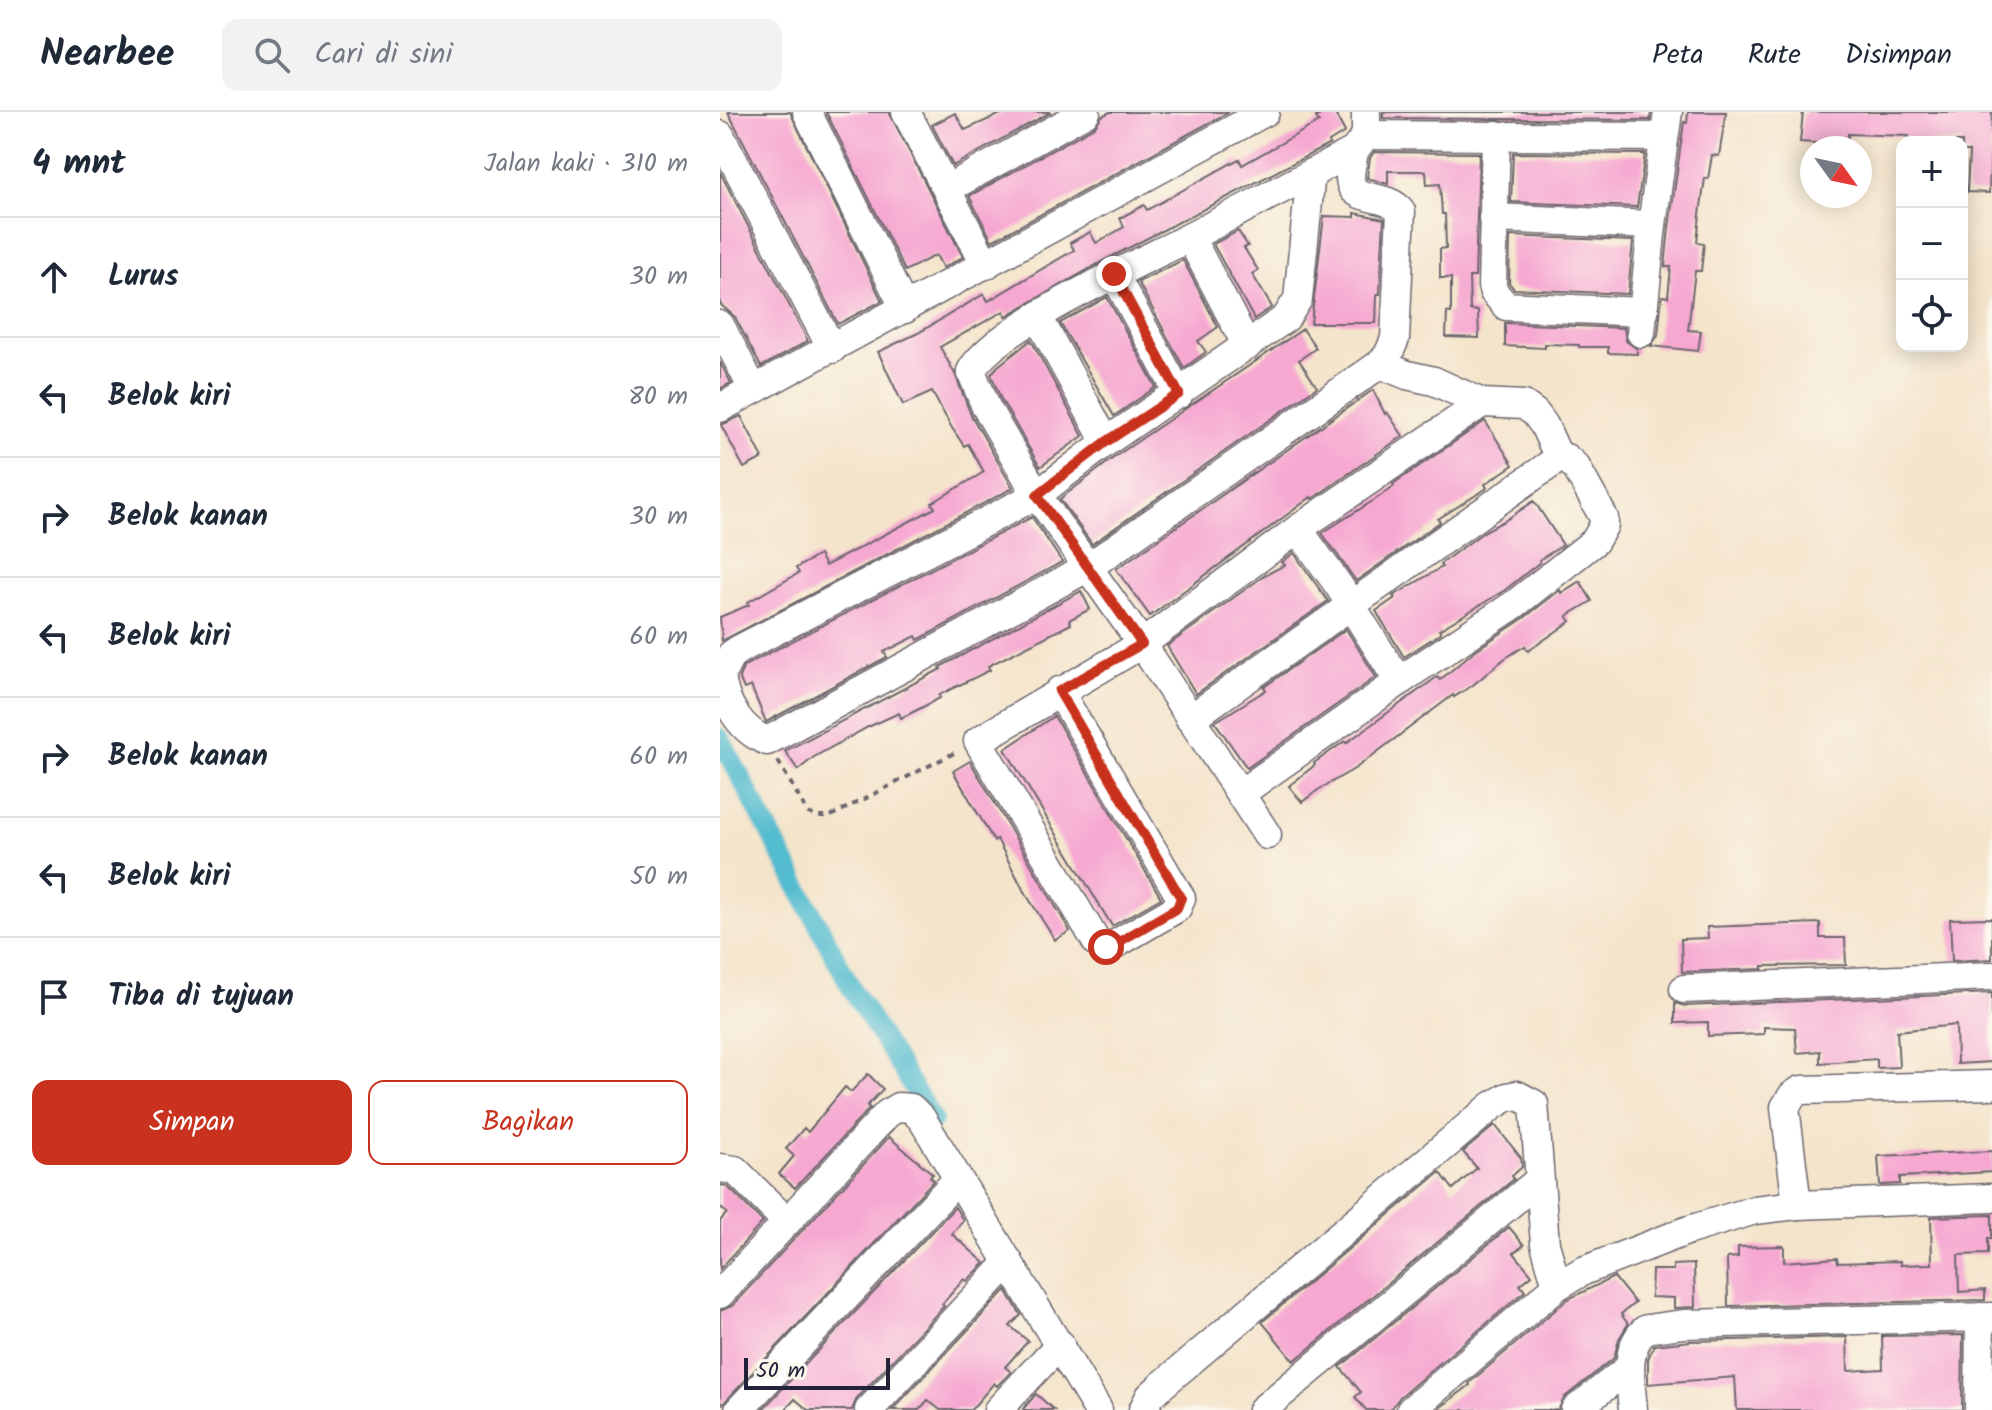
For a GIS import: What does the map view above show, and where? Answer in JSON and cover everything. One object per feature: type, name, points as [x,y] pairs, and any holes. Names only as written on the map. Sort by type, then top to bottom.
[{"type":"street","points":[[807,112],[905,309]]},
{"type":"street","points":[[906,112],[986,265]]},
{"type":"street","points":[[947,189],[1086,112]]},
{"type":"street","points":[[720,408],[1265,112]]},
{"type":"street","points":[[1267,835],[1142,644],[1037,495],[986,407],[971,371],[983,353],[1038,317],[1114,274],[1311,173],[1362,133],[1496,135],[1666,124],[1643,322],[1506,306],[1494,292],[1496,135]]},
{"type":"street","points":[[1311,173],[1298,299],[1286,318],[1106,442],[1037,495],[731,655],[721,675],[725,698],[742,724],[755,737],[767,741],[1087,568],[1380,364],[1395,339],[1401,211],[1390,201],[1361,195],[1353,190],[1350,180],[1362,133]]},
{"type":"street","points":[[720,135],[832,349]]},
{"type":"street","points":[[1493,218],[1652,225]]},
{"type":"street","points":[[1190,237],[1247,346]]},
{"type":"street","points":[[1114,274],[1179,394]]},
{"type":"street","points":[[1038,317],[1106,442]]},
{"type":"street","points":[[720,325],[753,389]]},
{"type":"street","points":[[1380,364],[1434,381],[1482,403],[1524,405],[1544,425],[1559,458]]},
{"type":"street","points":[[1059,691],[1181,898],[1177,908],[1112,946],[1097,943],[978,741],[1059,691],[1142,644],[1298,529],[1482,403]]},
{"type":"street","points":[[1190,719],[1559,458],[1566,458],[1576,467],[1604,518],[1604,525],[1595,541],[1515,604],[1241,793]]},
{"type":"street","points":[[1298,529],[1352,606],[1399,682]]},
{"type":"street","points":[[1684,989],[1992,976]]},
{"type":"street","points":[[1797,1205],[1785,1107],[1792,1096],[1801,1090],[1992,1085]]},
{"type":"street","points":[[1143,1410],[1150,1396],[1161,1386],[1492,1106],[1507,1097],[1517,1095],[1534,1104],[1545,1244],[1557,1286]]},
{"type":"street","points":[[720,1294],[887,1114],[905,1106],[916,1112],[1098,1410]]},
{"type":"street","points":[[720,1168],[735,1170],[787,1222]]},
{"type":"street","points":[[739,1410],[958,1179]]},
{"type":"street","points":[[1262,1410],[1539,1180]]},
{"type":"street","points":[[1411,1410],[1557,1286],[1583,1271],[1689,1230],[1755,1210],[1797,1205],[1992,1198]]},
{"type":"street","points":[[869,1410],[1009,1262]]},
{"type":"street","points":[[1633,1410],[1630,1367],[1633,1343],[1646,1329],[1660,1326],[1986,1317],[1979,1410]]},
{"type":"street","points":[[998,1410],[1060,1344]]},
{"type":"street","points":[[1575,1410],[1630,1367]]},
{"type":"path","points":[[767,741],[808,813],[829,817],[978,741]]},
{"type":"building","points":[[728,112],[790,112],[882,301],[838,324]]},
{"type":"building","points":[[826,112],[889,112],[963,257],[943,268],[936,255],[905,271]]},
{"type":"building","points":[[1005,112],[1051,112],[953,166],[932,125],[955,113],[965,130]]},
{"type":"building","points":[[1110,112],[1229,112],[992,241],[969,196],[1094,127],[1102,116]]},
{"type":"building","points":[[1334,112],[1345,132],[1330,144],[1107,259],[1006,316],[1004,311],[940,347],[955,374],[971,415],[1013,488],[722,641],[720,617],[749,605],[748,602],[799,573],[796,568],[819,555],[825,566],[935,508],[932,503],[984,472],[968,444],[964,446],[952,428],[932,392],[903,405],[878,352],[918,333],[984,294],[988,301],[1074,250],[1070,243],[1090,232],[1096,243],[1124,227],[1120,218],[1144,205],[1147,210],[1239,159],[1242,165],[1319,122],[1316,117]]},
{"type":"building","points":[[1383,112],[1651,112],[1650,120],[1383,118]]},
{"type":"building","points":[[1688,112],[1726,112],[1719,156],[1712,155],[1700,214],[1697,242],[1704,243],[1701,271],[1695,271],[1688,330],[1701,331],[1698,351],[1651,346],[1658,335],[1662,296],[1668,297],[1671,267],[1665,267],[1669,227]]},
{"type":"building","points":[[1803,112],[1992,112],[1989,193],[1968,192],[1968,136],[1801,136]]},
{"type":"building","points":[[1374,152],[1479,153],[1475,277],[1469,277],[1470,310],[1478,311],[1479,338],[1446,337],[1447,312],[1451,313],[1451,278],[1440,278],[1440,249],[1446,248],[1440,184],[1427,185],[1426,171],[1388,171],[1388,184],[1367,178]]},
{"type":"building","points":[[1513,153],[1645,154],[1637,207],[1511,202]]},
{"type":"building","points":[[720,172],[808,341],[761,367],[735,317],[720,304]]},
{"type":"building","points":[[1355,213],[1384,219],[1376,323],[1311,323],[1324,216],[1355,217]]},
{"type":"building","points":[[1238,231],[1248,246],[1244,248],[1258,270],[1252,274],[1272,307],[1254,319],[1213,244]]},
{"type":"building","points":[[1510,236],[1633,241],[1628,294],[1514,289],[1509,283]]},
{"type":"building","points":[[1183,260],[1218,327],[1198,341],[1206,352],[1184,368],[1138,282]]},
{"type":"building","points":[[1107,297],[1156,387],[1114,416],[1060,323]]},
{"type":"building","points":[[1505,323],[1624,328],[1626,341],[1637,349],[1637,354],[1608,353],[1608,347],[1579,345],[1545,344],[1545,348],[1505,346]]},
{"type":"building","points":[[1303,329],[1316,348],[1299,360],[1317,387],[1092,544],[1060,499],[1116,456]]},
{"type":"building","points":[[1031,340],[1083,436],[1040,467],[1001,399],[991,374]]},
{"type":"building","points":[[720,362],[731,383],[720,389]]},
{"type":"building","points":[[1373,390],[1385,414],[1387,412],[1403,436],[1311,497],[1150,616],[1116,569]]},
{"type":"building","points":[[741,416],[763,458],[744,468],[721,425]]},
{"type":"building","points":[[1485,421],[1513,465],[1485,484],[1487,488],[1438,519],[1440,522],[1356,581],[1322,533],[1376,499]]},
{"type":"building","points":[[1534,501],[1563,545],[1539,560],[1505,590],[1439,630],[1441,633],[1404,657],[1376,611],[1395,598],[1393,596],[1442,567],[1440,564],[1485,531]]},
{"type":"building","points":[[1032,517],[1062,562],[918,640],[916,636],[884,652],[887,657],[766,722],[751,686],[744,689],[739,677],[744,666]]},
{"type":"building","points":[[1294,553],[1328,601],[1196,694],[1167,646],[1265,575],[1285,565],[1282,562]]},
{"type":"building","points":[[1580,581],[1592,601],[1567,616],[1571,621],[1528,651],[1525,646],[1504,659],[1473,685],[1453,695],[1356,768],[1302,802],[1289,786],[1345,741],[1437,677],[1440,680],[1473,652],[1560,590],[1561,593]]},
{"type":"building","points":[[1081,591],[1090,609],[1069,620],[1071,624],[988,666],[990,670],[939,695],[940,698],[901,718],[899,713],[868,727],[814,757],[798,770],[785,751],[941,669]]},
{"type":"building","points":[[1346,629],[1376,677],[1247,768],[1215,722],[1266,690],[1264,687]]},
{"type":"building","points":[[1054,716],[1161,898],[1112,926],[1005,749]]},
{"type":"building","points":[[970,761],[1070,931],[1055,940],[1024,891],[997,839],[994,841],[953,771]]},
{"type":"building","points":[[1992,918],[1992,959],[1952,961],[1950,919]]},
{"type":"building","points":[[1820,923],[1820,938],[1845,938],[1846,965],[1763,966],[1763,969],[1682,972],[1681,939],[1708,938],[1707,927]]},
{"type":"building","points":[[1992,993],[1992,1062],[1957,1064],[1956,1025],[1897,1031],[1899,1067],[1877,1068],[1877,1059],[1820,1063],[1820,1051],[1797,1053],[1795,1028],[1764,1027],[1764,1034],[1708,1036],[1708,1022],[1675,1023],[1675,1003],[1685,1006]]},
{"type":"building","points":[[868,1074],[883,1089],[867,1106],[870,1108],[795,1188],[779,1174],[794,1156],[786,1149],[804,1128],[808,1132],[845,1087],[851,1092]]},
{"type":"building","points":[[1495,1125],[1521,1158],[1522,1167],[1512,1176],[1514,1179],[1294,1361],[1262,1322],[1440,1172],[1453,1189],[1477,1168],[1463,1152]]},
{"type":"building","points":[[889,1137],[933,1174],[930,1177],[934,1180],[723,1404],[720,1402],[720,1311],[732,1306]]},
{"type":"building","points":[[1992,1151],[1992,1172],[1900,1177],[1900,1184],[1880,1185],[1878,1156]]},
{"type":"building","points":[[720,1185],[727,1186],[763,1222],[720,1269],[720,1221],[727,1213],[720,1207]]},
{"type":"building","points":[[955,1207],[963,1220],[952,1234],[985,1263],[967,1281],[964,1279],[942,1304],[944,1306],[857,1398],[852,1410],[808,1410],[795,1399],[785,1410],[762,1410]]},
{"type":"building","points":[[1992,1215],[1988,1254],[1958,1255],[1959,1292],[1985,1290],[1985,1300],[1728,1306],[1727,1258],[1738,1257],[1738,1247],[1784,1246],[1784,1262],[1837,1258],[1838,1263],[1900,1261],[1900,1265],[1932,1264],[1931,1217]]},
{"type":"building","points":[[1509,1227],[1524,1245],[1514,1253],[1532,1275],[1520,1285],[1525,1291],[1400,1397],[1390,1410],[1366,1410],[1355,1397],[1361,1392],[1340,1367]]},
{"type":"building","points":[[1694,1264],[1695,1307],[1674,1308],[1674,1298],[1651,1297],[1652,1270],[1673,1270],[1673,1265]]},
{"type":"building","points":[[1614,1277],[1635,1303],[1621,1314],[1628,1324],[1619,1339],[1614,1358],[1565,1397],[1558,1410],[1437,1410],[1568,1299]]},
{"type":"building","points":[[1006,1290],[1021,1315],[1010,1326],[1028,1341],[1005,1367],[1011,1372],[997,1386],[994,1383],[971,1410],[940,1410],[928,1400],[919,1410],[892,1410]]},
{"type":"building","points":[[1963,1335],[1962,1410],[1737,1410],[1735,1377],[1648,1384],[1648,1359],[1654,1345],[1691,1341],[1847,1337],[1848,1371],[1883,1369],[1882,1336]]},
{"type":"building","points":[[1036,1394],[1054,1410],[1024,1410]]},
{"type":"waterway","points":[[720,738],[853,991],[933,1120]]},
{"type":"route","points":[[1106,947],[1177,908],[1181,898],[1059,691],[1142,644],[1037,495],[1106,442],[1179,394],[1114,274]]}]
